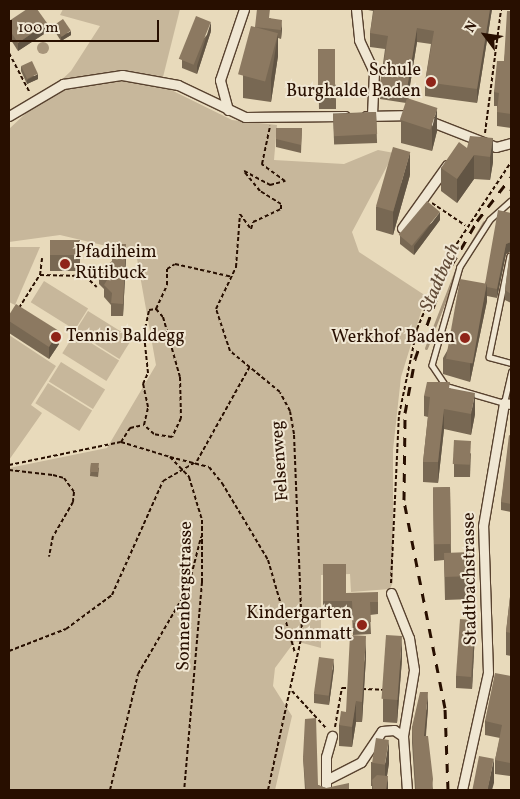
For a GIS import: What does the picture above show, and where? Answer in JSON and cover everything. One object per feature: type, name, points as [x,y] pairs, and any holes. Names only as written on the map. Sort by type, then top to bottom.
[{"type":"street","points":[[228,110],[220,80],[244,9]]},
{"type":"street","points":[[356,9],[359,40],[374,72],[372,115]]},
{"type":"street","points":[[9,116],[33,98],[82,79],[136,76],[178,85],[228,110],[270,119],[410,114],[466,140],[483,142],[496,147],[511,143]]},
{"type":"street","points":[[402,228],[452,159]]},
{"type":"street","name":"Stadtbachstrasse","points":[[462,790],[492,674],[483,526],[507,404]]},
{"type":"street","points":[[391,593],[409,638],[414,670],[403,736],[407,790]]},
{"type":"street","points":[[326,780],[361,762],[382,732],[394,730],[403,736]]},
{"type":"street","points":[[326,790],[332,736]]},
{"type":"lane","points":[[511,201],[490,220],[460,267],[432,365],[446,386],[507,404],[511,372]]},
{"type":"lane","points":[[510,255],[489,357],[511,362]]},
{"type":"path","points":[[483,142],[501,9]]},
{"type":"path","points":[[9,53],[33,98]]},
{"type":"path","name":"Felsenweg","points":[[268,790],[292,691],[296,653],[302,634],[292,420],[280,392],[230,351],[216,314],[217,303],[232,277],[239,256],[240,214],[251,228],[253,222],[280,209],[281,204],[260,192],[244,171],[270,185],[285,181],[262,164],[270,119]]},
{"type":"path","points":[[391,593],[391,505],[407,368],[430,294],[465,225],[511,162]]},
{"type":"path","points":[[424,198],[465,225]]},
{"type":"path","points":[[16,312],[40,276],[42,258]]},
{"type":"path","points":[[156,309],[168,286],[167,269],[175,264],[232,277]]},
{"type":"path","points":[[40,276],[85,276],[97,287]]},
{"type":"path","points":[[144,425],[154,434],[172,437],[182,418],[180,377],[163,317],[156,309]]},
{"type":"path","points":[[144,425],[148,407],[143,384],[148,373],[144,334],[149,310],[156,309]]},
{"type":"path","points":[[9,651],[66,628],[112,594],[163,481],[182,468],[197,461],[249,368]]},
{"type":"path","points":[[121,442],[130,428],[144,425]]},
{"type":"path","name":"Sonnenbergstrasse","points":[[9,465],[121,442],[170,457],[182,468],[199,503],[201,533],[199,652],[184,790]]},
{"type":"path","points":[[170,457],[197,461],[209,467],[222,483],[268,560],[296,653]]},
{"type":"path","points":[[9,470],[58,476],[74,492],[74,502],[53,536],[48,558]]},
{"type":"path","points":[[110,790],[138,674],[188,588],[201,533]]},
{"type":"path","points":[[332,736],[342,688],[389,691]]},
{"type":"path","points":[[292,691],[322,720],[332,736]]},
{"type":"shaded area","points":[[63,9],[180,9],[161,85],[232,120],[277,125],[274,160],[344,164],[378,150],[394,153],[352,232],[359,252],[426,296],[401,377],[393,450],[393,582],[390,589],[351,592],[350,574],[321,575],[321,648],[295,641],[275,668],[273,686],[292,716],[275,790],[9,790],[9,468],[107,448],[156,365],[136,253],[60,235],[9,242],[9,129],[71,71],[100,26],[60,15]]},
{"type":"shaded area","points":[[41,42],[45,42],[49,48],[45,54],[41,54],[37,50],[37,46]]},
{"type":"shaded area","points":[[9,247],[40,247],[15,305],[9,302]]},
{"type":"shaded area","points":[[44,281],[88,309],[75,330],[31,302]]},
{"type":"shaded area","points":[[88,311],[132,339],[119,359],[75,331]]},
{"type":"shaded area","points":[[75,333],[119,361],[106,381],[62,353]]},
{"type":"shaded area","points":[[9,335],[56,366],[31,405],[42,413],[9,460]]},
{"type":"shaded area","points":[[61,362],[105,390],[93,409],[49,382]]},
{"type":"shaded area","points":[[48,383],[92,411],[79,431],[35,403]]},
{"type":"building","points":[[27,9],[37,9],[47,23],[18,43],[9,29],[9,21]]},
{"type":"building","points":[[257,9],[270,9],[269,18],[282,20],[281,30],[255,27]]},
{"type":"building","points":[[374,9],[490,9],[477,89],[425,82],[434,31],[417,28],[407,89],[380,85],[388,36],[370,33]]},
{"type":"building","points":[[507,11],[511,11],[511,114],[497,112],[499,93],[494,92],[497,61],[504,61]]},
{"type":"building","points":[[196,16],[211,22],[194,65],[179,59]]},
{"type":"building","points":[[63,19],[71,31],[62,37],[54,25]]},
{"type":"building","points":[[251,26],[278,33],[265,82],[238,74]]},
{"type":"building","points":[[318,49],[335,49],[335,86],[318,86]]},
{"type":"building","points":[[32,61],[38,74],[27,79],[21,66]]},
{"type":"building","points":[[407,98],[437,108],[430,130],[400,120]]},
{"type":"building","points":[[376,112],[377,134],[334,136],[333,114]]},
{"type":"building","points":[[276,128],[302,128],[301,145],[276,139]]},
{"type":"building","points":[[470,136],[493,138],[490,157],[474,155],[457,179],[441,168],[459,142],[467,148]]},
{"type":"building","points":[[393,147],[410,152],[393,212],[376,207]]},
{"type":"building","points":[[427,201],[440,212],[412,246],[399,235]]},
{"type":"building","points":[[498,210],[511,213],[511,242],[506,244],[497,289],[487,287],[487,284],[485,284]]},
{"type":"building","points":[[50,240],[80,240],[80,255],[50,255]]},
{"type":"building","points":[[511,242],[511,294],[505,290]]},
{"type":"building","points":[[113,244],[126,244],[123,304],[111,303],[112,293],[104,285],[107,280],[99,272],[112,261]]},
{"type":"building","name":"Werkhof Baden","points":[[460,279],[487,284],[473,363],[446,359]]},
{"type":"building","points":[[16,304],[59,331],[49,347],[9,321],[9,315]]},
{"type":"building","points":[[427,382],[450,382],[449,388],[475,393],[471,414],[444,409],[438,462],[423,462],[430,397],[424,396]]},
{"type":"building","points":[[509,435],[511,436],[511,504],[501,502]]},
{"type":"building","points":[[454,440],[471,441],[470,465],[453,464]]},
{"type":"building","points":[[91,463],[99,463],[98,472],[90,472]]},
{"type":"building","points":[[433,487],[450,487],[451,544],[434,544]]},
{"type":"building","points":[[471,552],[472,576],[445,577],[444,553]]},
{"type":"building","points":[[323,564],[346,564],[346,593],[378,592],[378,602],[370,602],[371,622],[353,623],[352,601],[323,601]]},
{"type":"building","points":[[511,588],[511,633],[506,632]]},
{"type":"building","points":[[460,619],[475,620],[471,677],[456,676]]},
{"type":"building","points":[[350,635],[366,636],[362,702],[356,701],[352,727],[339,725],[341,711],[346,712]]},
{"type":"building","points":[[386,635],[402,636],[397,700],[382,699]]},
{"type":"building","points":[[319,657],[334,659],[329,696],[314,694]]},
{"type":"building","points":[[495,673],[511,676],[510,763],[495,760],[502,725],[485,721]]},
{"type":"building","points":[[420,692],[428,692],[424,736],[428,736],[433,779],[432,790],[416,790],[412,727]]},
{"type":"building","points":[[316,718],[318,785],[326,788],[349,783],[349,790],[306,790],[303,757],[305,719]]},
{"type":"building","points":[[376,738],[389,740],[385,765],[372,763]]},
{"type":"building","points":[[479,756],[494,759],[488,790],[472,790]]},
{"type":"building","points":[[377,775],[388,776],[386,790],[373,790],[372,780]]},
{"type":"waterway","name":"Stadtbach","points":[[426,348],[457,268],[484,222]]},
{"type":"railway","points":[[448,790],[445,708],[404,500],[405,413],[415,359],[443,280],[477,221],[511,177]]},
{"type":"place","name":"Schule Burghalde Baden","points":[[431,82]]},
{"type":"place","name":"Pfadiheim Rütibuck","points":[[65,264]]},
{"type":"place","name":"Tennis Baldegg","points":[[56,337]]},
{"type":"place","name":"Werkhof Baden","points":[[465,338]]},
{"type":"place","name":"Kindergarten Sonnmatt","points":[[362,625]]}]
